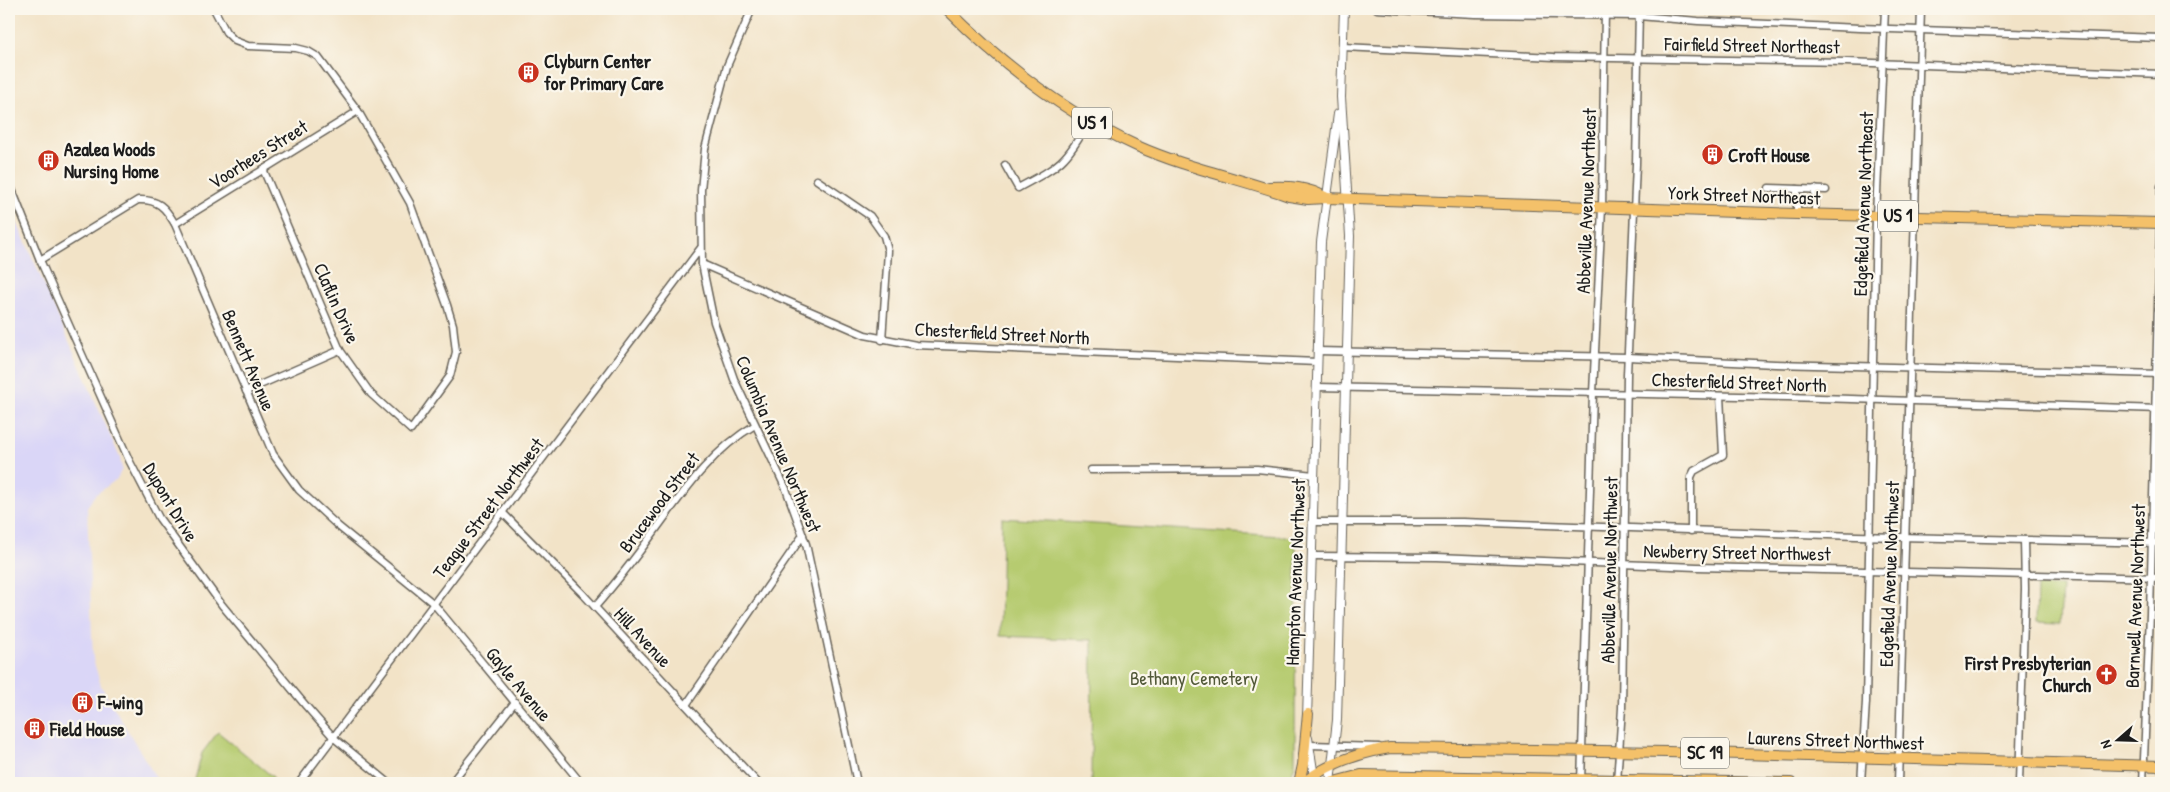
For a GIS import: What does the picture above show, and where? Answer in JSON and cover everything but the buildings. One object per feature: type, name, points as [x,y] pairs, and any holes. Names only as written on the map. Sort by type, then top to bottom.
[{"type":"main road","name":"York Street Northeast","points":[[947,9],[1010,68],[1050,97],[1089,121],[1138,146],[1169,158],[1265,187],[1300,187],[1310,189],[1326,198],[1815,215],[2160,223]]},
{"type":"main road","points":[[1299,783],[1304,766],[1308,714]]},
{"type":"main road","name":"Laurens Street Northwest","points":[[1303,783],[1314,779],[1332,763],[1390,748],[1862,757],[2161,766]]},
{"type":"main road","points":[[1354,756],[1351,764],[1355,776]]},
{"type":"main road","name":"SC 19","points":[[1330,783],[1355,776],[1791,783]]},
{"type":"street","points":[[214,9],[226,32],[235,42],[248,46],[296,48],[308,51],[318,57],[358,111]]},
{"type":"street","name":"Columbia Avenue Northwest","points":[[752,9],[727,66],[705,149],[701,190],[700,249],[702,264],[709,301],[723,351],[755,425],[786,489],[803,536],[857,783]]},
{"type":"street","points":[[1330,783],[1335,745],[1350,236],[1341,97],[1344,9]]},
{"type":"street","name":"Fairfield Street Northeast","points":[[1377,9],[1475,14],[1639,12],[1698,21],[2161,38]]},
{"type":"street","name":"Edgefield Avenue Northeast","points":[[1872,401],[1876,216],[1885,9]]},
{"type":"street","points":[[1909,366],[1921,9]]},
{"type":"street","name":"Abbeville Avenue Northeast","points":[[1593,393],[1602,208],[1605,12]]},
{"type":"street","points":[[1628,357],[1639,12]]},
{"type":"street","name":"Fairfield Street Northeast","points":[[1343,47],[1605,57],[1883,63],[2161,74]]},
{"type":"street","name":"Hampton Avenue Northwest","points":[[1314,779],[1308,714],[1321,242],[1341,97]]},
{"type":"street","name":"Voorhees Street","points":[[174,224],[358,111]]},
{"type":"street","name":"Claflin Drive","points":[[263,169],[340,350],[371,394],[411,430],[450,376],[456,352],[455,338],[447,305],[410,203],[358,111]]},
{"type":"street","points":[[1005,165],[1018,188],[1062,162],[1089,121]]},
{"type":"street","points":[[817,180],[870,216],[884,236],[888,252],[882,340]]},
{"type":"street","name":"Dupont Drive","points":[[9,182],[40,260],[129,460],[159,518],[222,604],[334,738],[389,783]]},
{"type":"street","name":"Barnwell Avenue Northwest","points":[[2142,783],[2158,409],[2161,186]]},
{"type":"street","points":[[1769,188],[1826,190]]},
{"type":"street","points":[[1797,189],[1798,214]]},
{"type":"street","points":[[1815,189],[1815,215]]},
{"type":"street","name":"Bennett Avenue","points":[[40,260],[138,200],[157,201],[167,210],[174,224],[273,454],[299,490],[338,526],[434,604]]},
{"type":"street","name":"Teague Street Northwest","points":[[300,783],[700,249]]},
{"type":"street","name":"Chesterfield Street North","points":[[702,264],[844,327],[882,340],[916,344],[1317,362]]},
{"type":"street","points":[[246,391],[340,350]]},
{"type":"street","name":"Chesterfield Street North","points":[[1317,351],[1628,357],[2159,374]]},
{"type":"street","name":"Abbeville Avenue Northwest","points":[[1617,781],[1620,753],[1628,357]]},
{"type":"street","name":"Edgefield Avenue Northwest","points":[[1898,783],[1909,366]]},
{"type":"street","name":"Chesterfield Street North","points":[[1317,387],[1627,393],[2158,409]]},
{"type":"street","name":"Abbeville Avenue Northwest","points":[[1581,781],[1593,393]]},
{"type":"street","points":[[1691,531],[1691,477],[1694,471],[1723,455],[1720,396]]},
{"type":"street","name":"Edgefield Avenue Northwest","points":[[1861,783],[1866,702],[1872,401]]},
{"type":"street","name":"Brucewood Street","points":[[595,607],[629,567],[703,467],[730,441],[755,425]]},
{"type":"street","points":[[1092,470],[1257,469],[1314,475]]},
{"type":"street","name":"Hill Avenue","points":[[503,513],[595,607],[758,783]]},
{"type":"street","name":"Newberry Street Northwest","points":[[1312,522],[1441,521],[1691,531],[2161,543]]},
{"type":"street","points":[[686,705],[803,536]]},
{"type":"street","points":[[2019,783],[2025,576],[2024,540]]},
{"type":"street","name":"Newberry Street Northwest","points":[[1312,556],[1869,570],[2025,576],[2161,578]]},
{"type":"street","name":"Gayle Avenue","points":[[434,604],[581,783]]},
{"type":"street","points":[[451,783],[515,702]]},
{"type":"street","name":"Laurens Street Northwest","points":[[1310,745],[1390,748]]},
{"type":"shaded area","points":[[9,204],[120,458],[122,469],[117,479],[95,495],[87,507],[93,659],[101,686],[159,783],[9,783]]},
{"type":"green space","name":"Bethany Cemetery","points":[[1002,518],[1296,537],[1295,765],[1288,783],[1091,783],[1092,640],[1000,636]]},
{"type":"green space","points":[[2037,586],[2062,587],[2060,624],[2036,623]]},
{"type":"green space","points":[[218,732],[273,777],[274,783],[194,783],[202,753]]},
{"type":"place","name":"Clyburn Center for Primary Care","points":[[528,72]]},
{"type":"place","name":"Croft House","points":[[1712,155]]},
{"type":"place","name":"Azalea Woods Nursing Home","points":[[48,160]]},
{"type":"place","name":"First Presbyterian Church","points":[[2107,674]]},
{"type":"place","name":"F-wing","points":[[82,702]]},
{"type":"place","name":"Field House","points":[[34,729]]}]
